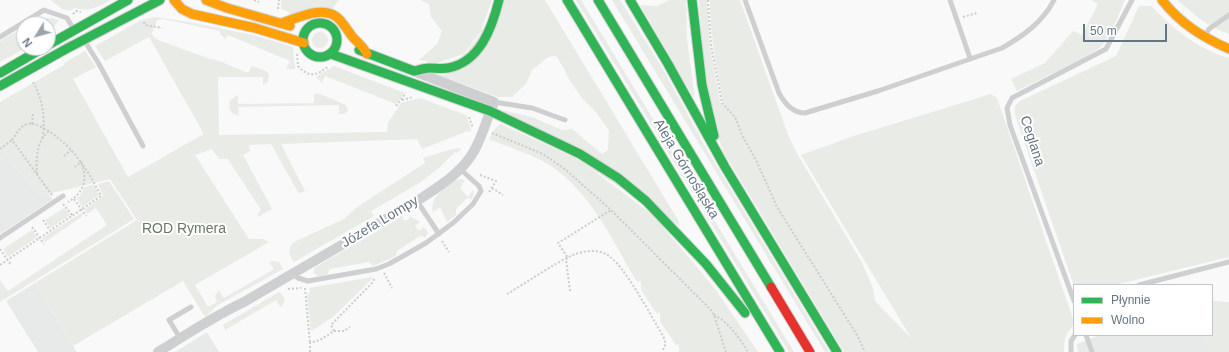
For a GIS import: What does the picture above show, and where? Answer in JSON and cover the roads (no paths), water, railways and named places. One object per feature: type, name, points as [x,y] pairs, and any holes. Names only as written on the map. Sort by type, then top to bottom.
[{"type":"main road","points":[[56,40],[128,0]]},
{"type":"main road","points":[[0,86],[66,49],[160,0]]},
{"type":"main road","points":[[174,0],[182,9],[192,14],[255,28],[304,43]]},
{"type":"main road","points":[[206,0],[225,7],[282,22],[293,27],[308,29]]},
{"type":"main road","points":[[338,38],[367,54],[414,72],[428,68],[453,67],[469,59],[476,51],[488,33],[499,0]]},
{"type":"main road","name":"Aleja Górnośląska","points":[[567,0],[779,352]]},
{"type":"main road","name":"Aleja Górnośląska","points":[[598,0],[810,352]]},
{"type":"main road","points":[[630,0],[668,64],[725,167],[837,352]]},
{"type":"main road","points":[[692,0],[696,46],[705,105],[725,167]]},
{"type":"main road","points":[[1162,0],[1177,17],[1192,30],[1229,49]]},
{"type":"main road","points":[[246,4],[258,15]]},
{"type":"main road","points":[[282,22],[317,12],[332,14],[340,20],[354,39],[363,46],[367,54]]},
{"type":"main road","points":[[317,23],[328,25],[336,33],[338,38],[336,47],[331,54],[325,57],[318,57],[313,56],[308,52],[304,43],[304,38],[308,29],[317,23]]},
{"type":"main road","points":[[331,54],[492,107],[580,154],[618,178],[646,201],[706,264],[779,352]]},
{"type":"main road","points":[[0,73],[29,56]]},
{"type":"street","points":[[414,72],[492,107]]},
{"type":"street","name":"Józefa Lompy","points":[[158,352],[222,312],[244,302],[293,274],[417,201],[441,185],[460,169],[472,154],[478,131],[492,107]]},
{"type":"lane","points":[[745,0],[780,93],[784,101],[797,113],[805,113],[836,104],[1002,48],[1020,38],[1034,26],[1054,0]]},
{"type":"lane","points":[[950,0],[970,58]]},
{"type":"lane","name":"Ceglana","points":[[1073,298],[1010,126],[1007,108],[1012,98],[1106,49],[1132,0]]},
{"type":"lane","points":[[0,37],[44,10],[67,18],[74,30],[66,49]]},
{"type":"lane","points":[[1204,37],[1209,29],[1229,15]]},
{"type":"lane","points":[[83,40],[100,64],[143,146]]},
{"type":"lane","points":[[492,107],[532,108],[566,120]]},
{"type":"lane","points":[[293,274],[298,278],[308,281],[376,269],[389,264],[439,234],[473,204],[481,191],[479,186],[460,169]]},
{"type":"lane","points":[[0,238],[62,196]]},
{"type":"lane","points":[[417,201],[439,234]]},
{"type":"lane","points":[[1143,284],[1229,262]]},
{"type":"lane","points":[[180,338],[169,320],[190,307]]},
{"type":"lane","points":[[1071,352],[1071,341],[1074,336]]},
{"type":"lane","points":[[1086,336],[1092,352]]},
{"type":"park label","name":"ROD Rymera","points":[[184,229]]}]
